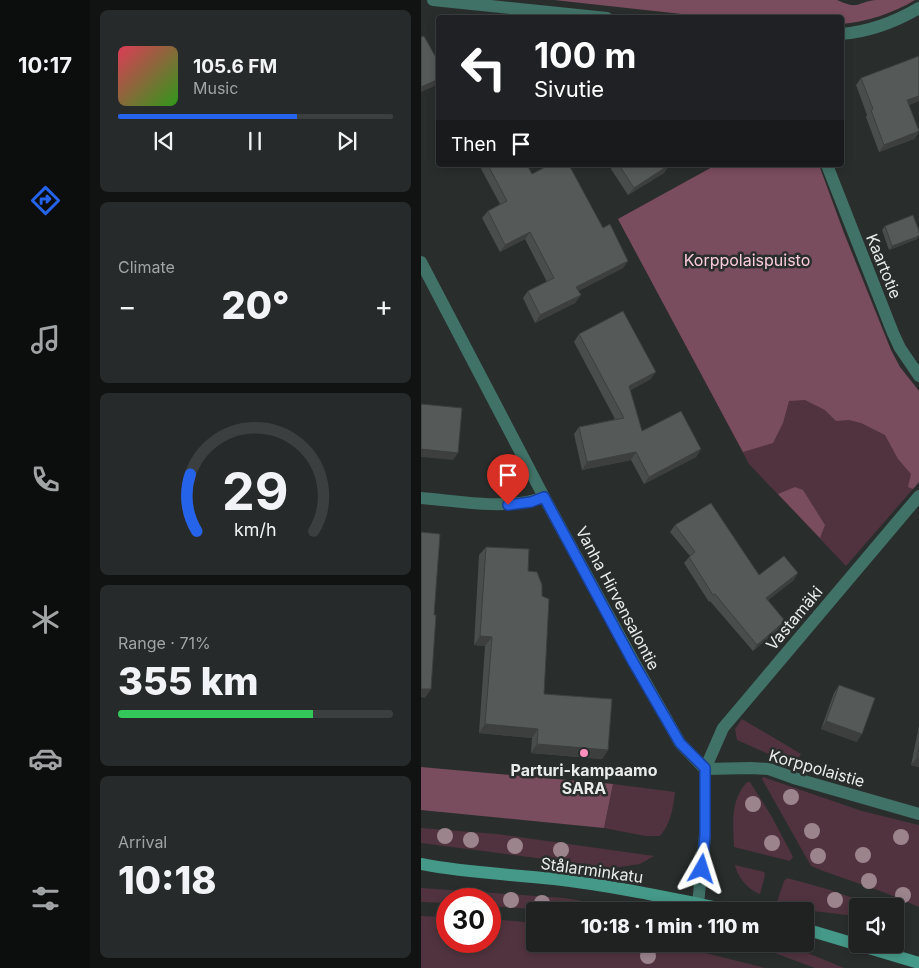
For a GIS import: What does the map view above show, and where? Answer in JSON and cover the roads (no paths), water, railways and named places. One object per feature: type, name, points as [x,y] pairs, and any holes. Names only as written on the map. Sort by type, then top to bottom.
[{"type":"main road","name":"Stålarminkatu","points":[[421,864],[445,869],[554,879],[624,889],[688,902]]},
{"type":"main road","name":"Stålarminkatu","points":[[421,871],[445,869]]},
{"type":"main road","points":[[814,933],[919,963]]},
{"type":"street","points":[[433,0],[578,15]]},
{"type":"street","points":[[844,33],[873,28],[900,19],[919,8]]},
{"type":"street","name":"Kaartotie","points":[[828,167],[893,333],[900,348],[919,376]]},
{"type":"street","name":"Vanha Hirvensalontie","points":[[421,262],[633,662],[680,743],[705,768]]},
{"type":"street","name":"Vastamäki","points":[[705,768],[723,728],[919,496]]},
{"type":"street","points":[[421,498],[508,505],[531,502],[544,497]]},
{"type":"street","points":[[698,902],[705,835],[705,768]]},
{"type":"street","name":"Korppolaistie","points":[[705,768],[769,769],[797,779],[919,814]]},
{"type":"place","name":"Parturi-kampaamo SARA","points":[[584,753]]},
{"type":"park label","name":"Korppolaispuisto","points":[[747,260]]}]
